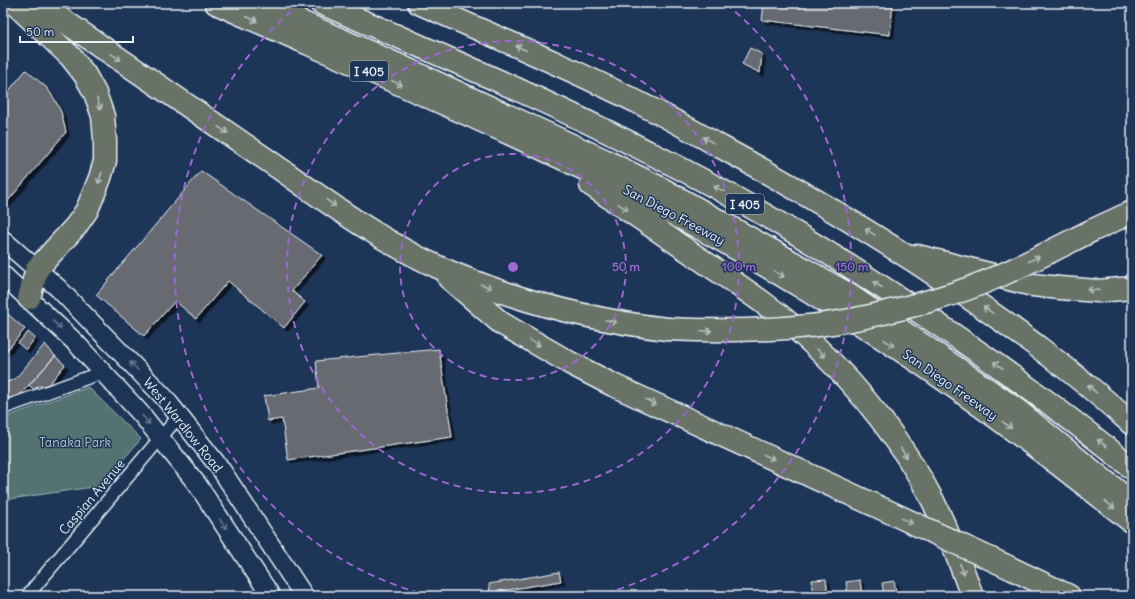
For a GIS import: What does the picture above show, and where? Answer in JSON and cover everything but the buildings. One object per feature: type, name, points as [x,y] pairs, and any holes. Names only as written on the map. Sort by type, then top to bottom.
[{"type":"highway","points":[[14,3],[71,57],[95,94],[103,116],[105,161],[94,197],[76,226],[37,269],[29,298]]},
{"type":"highway","points":[[38,3],[372,231],[436,267],[485,286],[580,315],[667,329],[708,331],[771,330],[848,320],[937,299],[982,282],[1132,212]]},
{"type":"highway","name":"San Diego Freeway","points":[[216,3],[522,138],[631,192],[699,228],[790,280],[920,363],[996,417],[1132,522]]},
{"type":"highway","points":[[258,3],[398,65],[606,161],[662,189],[846,293],[1017,410],[1132,503]]},
{"type":"highway","points":[[281,3],[559,127],[660,175],[727,212],[851,285],[916,327],[1026,405],[1132,490]]},
{"type":"highway","name":"I 405","points":[[321,3],[547,103],[631,143],[725,192],[791,230],[944,327],[1051,405],[1132,468]]},
{"type":"highway","points":[[419,3],[439,9],[649,108],[778,178],[838,213],[903,253],[1010,325],[1081,379],[1132,424]]},
{"type":"highway","points":[[522,138],[737,284],[774,311],[814,345],[843,375],[866,402],[885,426],[917,474],[933,501],[955,551],[972,596]]},
{"type":"highway","points":[[903,253],[1032,285],[1098,290],[1132,288]]},
{"type":"highway","points":[[436,267],[501,323],[564,360],[613,385],[1068,596]]},
{"type":"main road","name":"West Wardlow Road","points":[[3,240],[58,288],[164,397],[220,468],[304,596]]},
{"type":"main road","name":"West Wardlow Road","points":[[3,275],[76,342],[142,415],[197,484],[271,596]]},
{"type":"street","points":[[3,408],[103,372]]},
{"type":"street","name":"Caspian Avenue","points":[[27,596],[179,416]]},
{"type":"green space","name":"Tanaka Park","points":[[88,387],[141,439],[100,486],[3,500],[3,418]]}]
